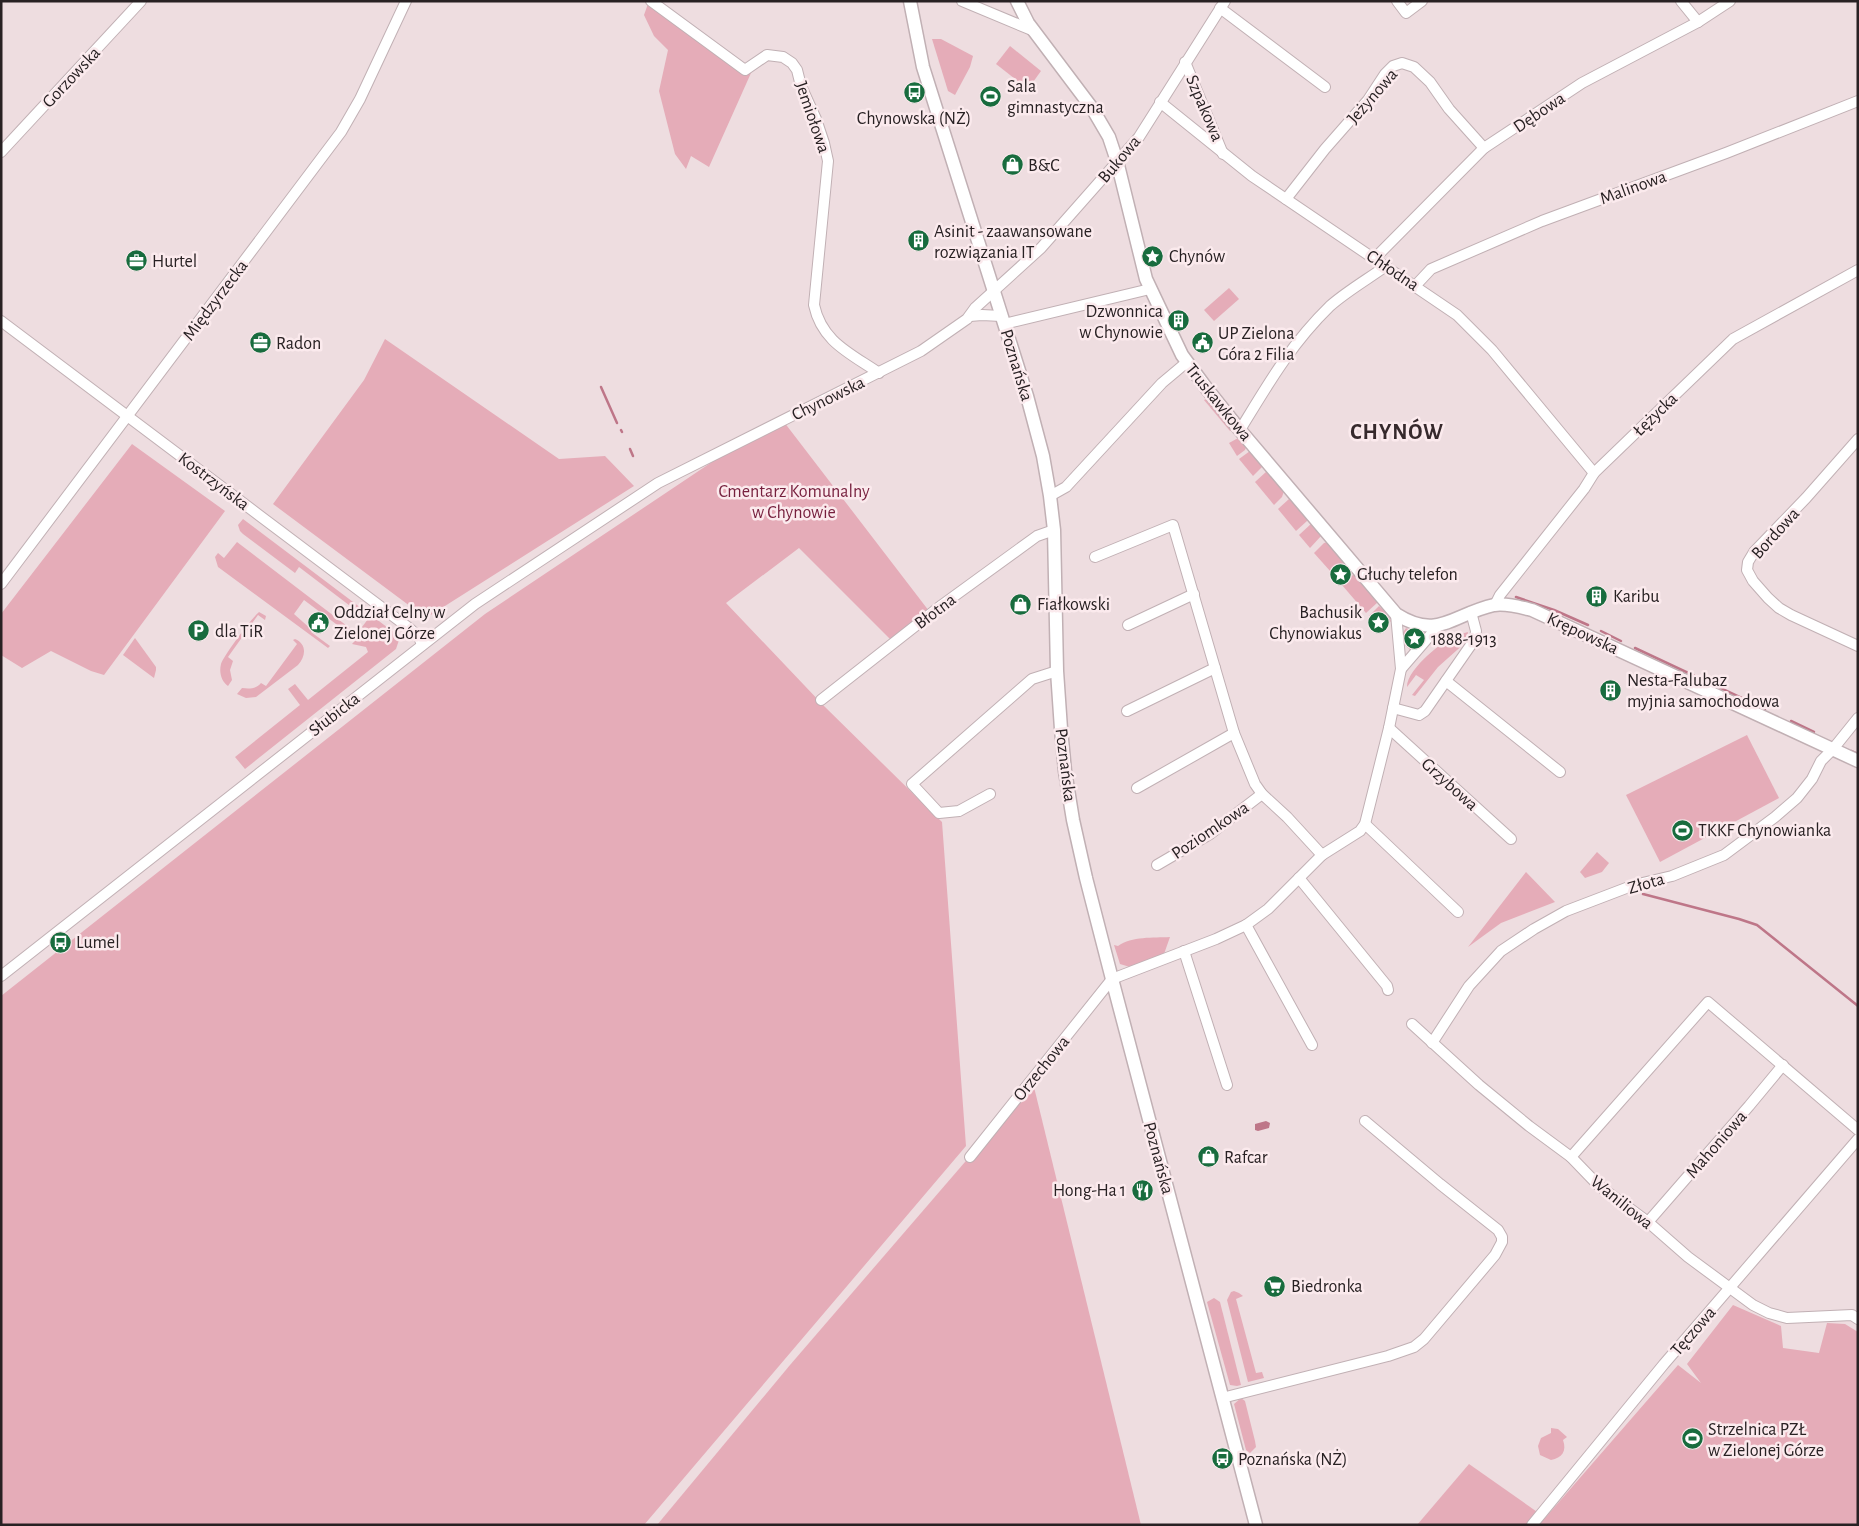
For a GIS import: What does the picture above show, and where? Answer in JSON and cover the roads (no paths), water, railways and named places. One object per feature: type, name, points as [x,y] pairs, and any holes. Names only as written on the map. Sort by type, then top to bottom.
[{"type":"street","name":"Gorzowska","points":[[1,152],[141,1]]},
{"type":"street","name":"Międzyrzecka","points":[[1,584],[341,132],[360,99],[406,1]]},
{"type":"street","name":"Jemiołowa","points":[[651,1],[746,70],[768,55],[783,57],[792,63],[797,70],[801,86],[824,143],[828,161],[814,305],[817,318],[826,333],[834,341],[879,373]]},
{"type":"street","name":"Poznańska","points":[[910,1],[923,66],[1038,434],[1050,496],[1054,530],[1057,671],[1064,762],[1073,820],[1112,979],[1256,1525]]},
{"type":"street","points":[[962,1],[1035,32]]},
{"type":"street","name":"Truskawkowa","points":[[1017,1],[1035,32],[1101,122],[1109,137],[1117,162],[1142,267],[1169,331],[1186,362],[1240,430],[1396,614],[1417,625],[1430,626],[1439,625],[1495,605]]},
{"type":"street","points":[[1396,1],[1406,14],[1422,1]]},
{"type":"street","points":[[1681,1],[1698,22]]},
{"type":"street","name":"Dębowa","points":[[1375,258],[1484,148],[1582,83],[1698,22],[1730,1]]},
{"type":"street","name":"Bukowa","points":[[994,292],[1042,248],[1139,137],[1222,5],[1325,87]]},
{"type":"street","name":"Szpakowa","points":[[1185,62],[1224,154]]},
{"type":"street","name":"Jeżynowa","points":[[1286,199],[1325,149],[1368,100],[1385,74],[1393,66],[1402,63],[1414,67],[1430,82],[1449,109],[1484,148]]},
{"type":"street","name":"Malinowa","points":[[1416,286],[1431,269],[1542,221],[1726,153],[1858,101]]},
{"type":"street","name":"Chłodna","points":[[1160,102],[1252,176],[1444,305],[1476,332],[1594,473]]},
{"type":"street","points":[[1240,430],[1287,354],[1332,305],[1386,266]]},
{"type":"street","name":"Łężycka","points":[[1495,605],[1500,595],[1584,489],[1594,473],[1733,339],[1858,270]]},
{"type":"street","points":[[970,316],[982,314],[1003,320],[1150,289]]},
{"type":"street","name":"Chynowska","points":[[680,471],[921,351],[970,316],[975,308],[994,292]]},
{"type":"street","name":"Kostrzyńska","points":[[1,320],[409,628],[419,637],[422,645]]},
{"type":"street","points":[[1050,496],[1066,487],[1162,384],[1186,362]]},
{"type":"street","name":"Bordowa","points":[[1858,439],[1806,498],[1754,552],[1748,562],[1747,570],[1753,581],[1779,608],[1858,646]]},
{"type":"street","name":"Słubicka","points":[[1,976],[484,598],[645,490],[680,471]]},
{"type":"street","name":"Poziomkowa","points":[[1095,557],[1174,525],[1234,733],[1255,784],[1262,794],[1287,817],[1322,855]]},
{"type":"street","name":"Błotna","points":[[821,700],[942,605],[1037,536],[1054,530]]},
{"type":"street","points":[[1128,625],[1194,594]]},
{"type":"street","name":"Krępowska","points":[[1495,605],[1520,607],[1542,614],[1858,761]]},
{"type":"street","points":[[1393,708],[1419,715],[1425,711],[1475,639],[1476,630],[1472,612]]},
{"type":"street","points":[[1112,979],[1246,925],[1268,909],[1322,855],[1360,831],[1365,824],[1389,728],[1401,669],[1396,614]]},
{"type":"street","name":"Truskawkowa","points":[[1401,669],[1439,625]]},
{"type":"street","points":[[1127,711],[1215,668]]},
{"type":"street","points":[[990,794],[958,811],[938,813],[912,784],[1032,679],[1057,671]]},
{"type":"street","points":[[1446,681],[1560,772]]},
{"type":"street","name":"Złota","points":[[1432,1043],[1469,986],[1501,951],[1566,911],[1634,885],[1672,876],[1724,854],[1770,821],[1797,798],[1813,777],[1821,761],[1833,750],[1858,718]]},
{"type":"street","name":"Grzybowa","points":[[1389,728],[1511,839]]},
{"type":"street","points":[[1137,788],[1234,733]]},
{"type":"street","name":"Poziomkowa","points":[[1157,865],[1210,834],[1262,794]]},
{"type":"street","points":[[1365,824],[1458,912]]},
{"type":"street","points":[[1299,878],[1388,986],[1388,990]]},
{"type":"street","points":[[1246,925],[1312,1045]]},
{"type":"street","points":[[1184,951],[1226,1086]]},
{"type":"street","name":"Orzechowa","points":[[970,1156],[1112,979]]},
{"type":"street","points":[[1571,1157],[1708,1002],[1858,1130]]},
{"type":"street","name":"Waniliowa","points":[[1412,1024],[1479,1085],[1571,1157],[1598,1184],[1648,1222],[1688,1257],[1753,1305],[1769,1313],[1787,1318],[1856,1314]]},
{"type":"street","name":"Mahoniowa","points":[[1648,1222],[1750,1106],[1783,1065]]},
{"type":"street","points":[[1222,1398],[1388,1356],[1414,1347],[1435,1326],[1499,1250],[1502,1237],[1498,1230],[1365,1121]]},
{"type":"street","name":"Tęczowa","points":[[1532,1525],[1729,1288],[1858,1139]]},
{"type":"waterway","points":[[601,387],[617,423]]},
{"type":"waterway","points":[[630,449],[633,456]]},
{"type":"waterway","points":[[1516,597],[1554,610],[1588,625]]},
{"type":"waterway","points":[[1601,631],[1621,641]]},
{"type":"waterway","points":[[1635,648],[1765,709]]},
{"type":"waterway","points":[[1791,721],[1814,732]]},
{"type":"waterway","points":[[1851,751],[1858,754]]},
{"type":"waterway","points":[[1643,894],[1757,925],[1858,1006]]},
{"type":"place","name":"Chynowska (NŻ)","points":[[914,93]]},
{"type":"place","name":"Sala gimnastyczna","points":[[991,96]]},
{"type":"place","name":"B&C","points":[[1012,165]]},
{"type":"place","name":"Asinit - zaawansowane rozwiązania IT","points":[[918,241]]},
{"type":"place","name":"Chynów","points":[[1153,256]]},
{"type":"place","name":"Hurtel","points":[[136,261]]},
{"type":"place","name":"Dzwonnica w Chynowie","points":[[1179,321]]},
{"type":"place","name":"Radon","points":[[260,343]]},
{"type":"place","name":"UP Zielona Góra 2 Filia","points":[[1202,343]]},
{"type":"place","name":"Głuchy telefon","points":[[1341,574]]},
{"type":"place","name":"Karibu","points":[[1597,596]]},
{"type":"place","name":"Fiałkowski","points":[[1021,604]]},
{"type":"place","name":"Oddział Celny w Zielonej Górze","points":[[318,622]]},
{"type":"place","name":"Bachusik Chynowiakus","points":[[1378,622]]},
{"type":"place","name":"dla TiR","points":[[199,631]]},
{"type":"place","name":"1888-1913","points":[[1415,639]]},
{"type":"place","name":"Nesta-Falubaz myjnia samochodowa","points":[[1611,690]]},
{"type":"place","name":"TKKF Chynowianka","points":[[1682,830]]},
{"type":"place","name":"Lumel","points":[[60,942]]},
{"type":"place","name":"Rafcar","points":[[1208,1157]]},
{"type":"place","name":"Hong-Ha 1","points":[[1142,1190]]},
{"type":"place","name":"Biedronka","points":[[1275,1286]]},
{"type":"place","name":"Strzelnica PZŁ w Zielonej Górze","points":[[1692,1439]]},
{"type":"place","name":"Poznańska (NŻ)","points":[[1222,1459]]},
{"type":"district","name":"CHYNÓW","points":[[1397,431]]},
{"type":"park label","name":"Cmentarz Komunalny w Chynowie","points":[[794,501]]}]
